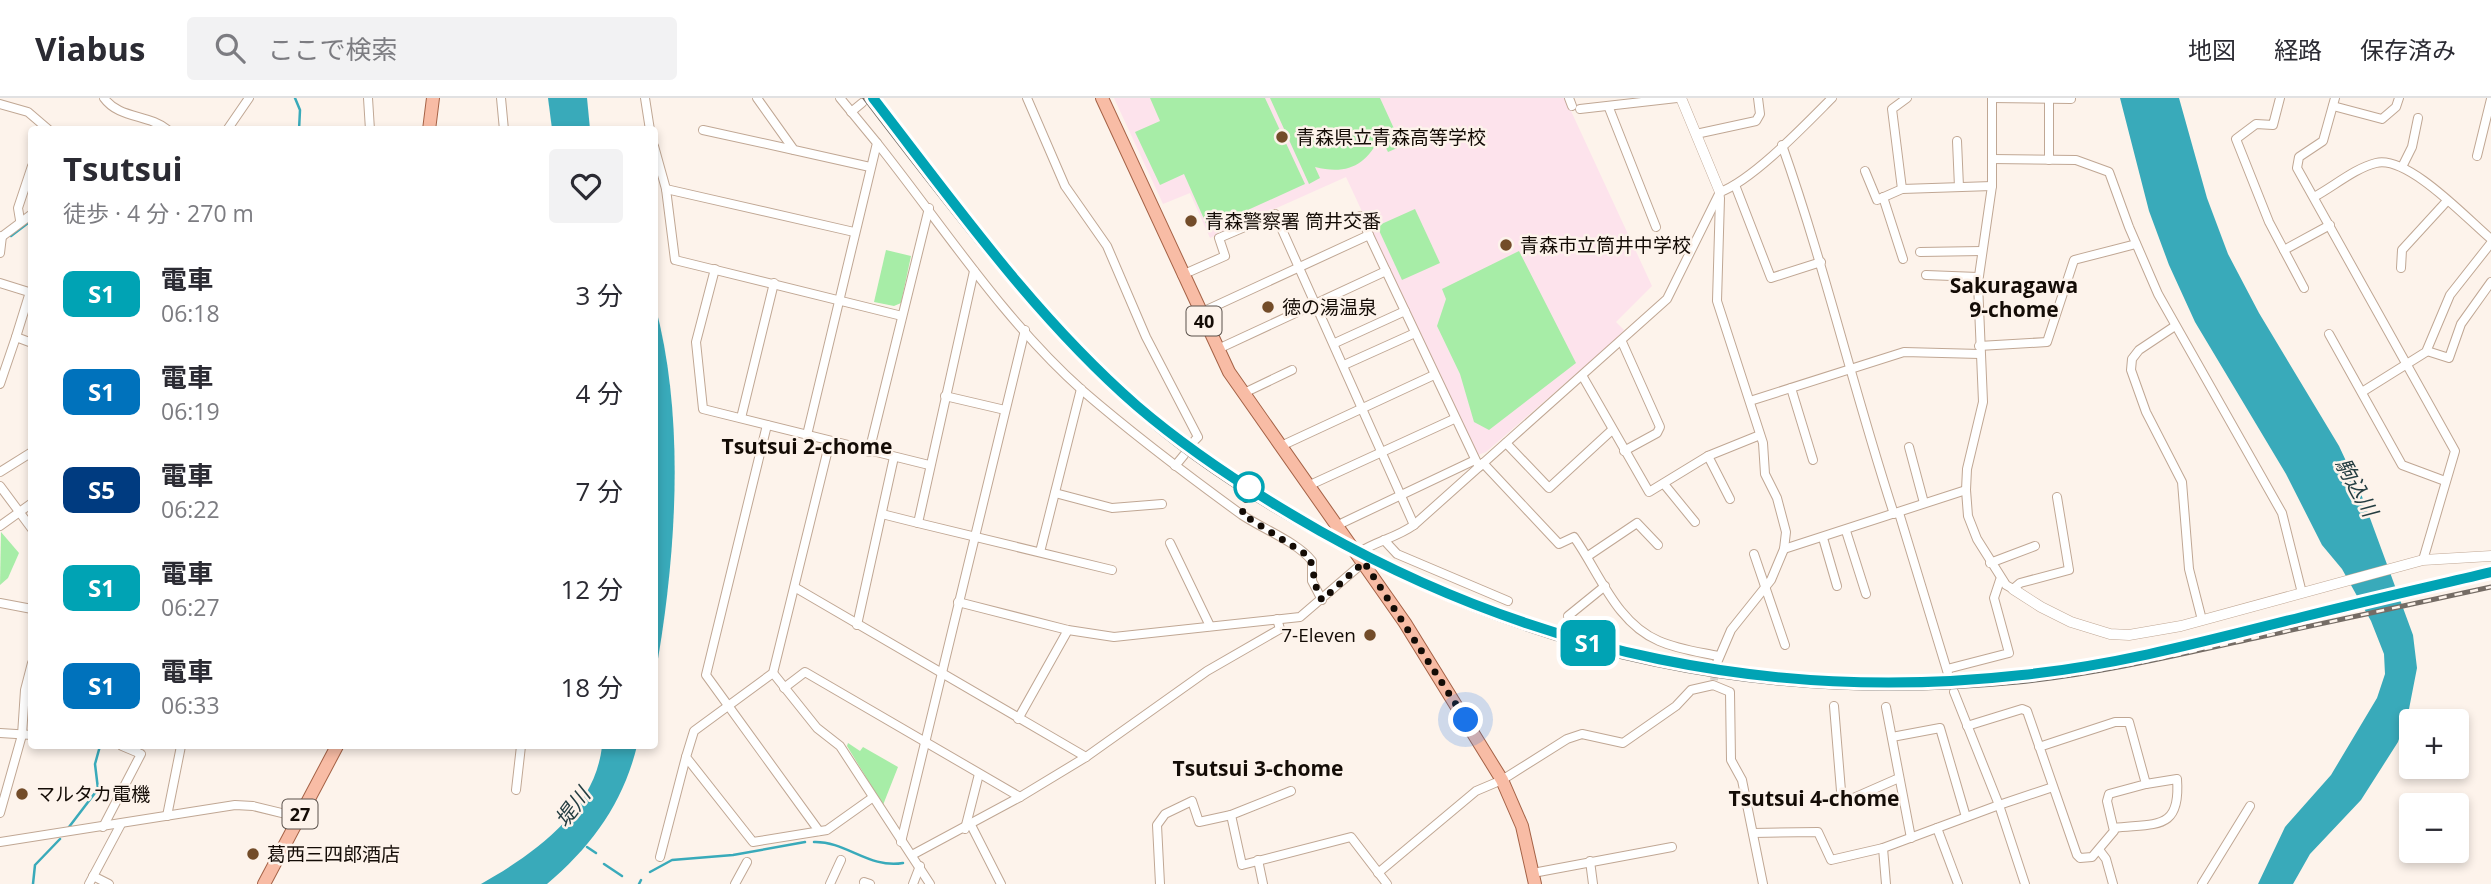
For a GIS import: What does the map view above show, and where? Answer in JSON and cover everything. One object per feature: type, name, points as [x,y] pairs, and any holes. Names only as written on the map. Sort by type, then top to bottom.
[{"type":"main road","points":[[430,126],[433,98]]},
{"type":"main road","name":"40","points":[[1102,98],[1218,349],[1244,393],[1361,558],[1502,780],[1522,826],[1534,879]]},
{"type":"main road","name":"27","points":[[264,884],[335,749]]},
{"type":"street","points":[[104,98],[115,110],[159,122],[164,126]]},
{"type":"street","points":[[230,126],[249,98]]},
{"type":"street","points":[[368,98],[370,126]]},
{"type":"street","points":[[501,98],[504,126]]},
{"type":"street","points":[[645,98],[649,126]]},
{"type":"street","points":[[757,98],[794,150]]},
{"type":"street","points":[[840,98],[929,208],[974,271],[1025,330],[1081,388],[1175,466],[1263,530],[1307,555],[1312,561],[1314,588],[1322,600]]},
{"type":"street","points":[[1027,98],[1065,186],[1107,246],[1146,337],[1198,437],[1195,440]]},
{"type":"street","points":[[1360,216],[1454,419],[1479,463],[1559,544],[1574,537],[1620,609],[1648,635],[1717,660],[1739,617],[1765,589],[1784,549],[1784,520],[1765,474],[1760,435],[1717,301],[1720,192],[1679,98],[1609,108],[1574,104]]},
{"type":"street","points":[[1696,134],[1756,121],[1760,114],[1758,98]]},
{"type":"street","points":[[958,603],[1068,630],[1114,637],[1300,617],[1322,600],[1361,558],[1384,540],[1398,537],[1414,525],[1479,463],[1583,377],[1671,295],[1720,192],[1734,185],[1782,145],[1832,98]]},
{"type":"street","points":[[1902,190],[1892,112],[1895,104],[1907,98]]},
{"type":"street","points":[[2071,99],[1992,98],[1992,186],[1978,277],[1983,402],[1967,469],[1966,490],[1972,527],[2000,580],[2061,618],[2110,634],[2140,634],[2202,620],[2423,560],[2491,556]]},
{"type":"street","points":[[2280,98],[2273,125],[2256,124],[2236,139],[2258,197],[2304,288]]},
{"type":"street","points":[[2399,98],[2396,107],[2382,119],[2334,102],[2323,141],[2299,157],[2297,166],[2455,451],[2423,560]]},
{"type":"street","points":[[2049,99],[2049,160]]},
{"type":"street","points":[[2477,156],[2491,99]]},
{"type":"street","points":[[851,112],[863,103]]},
{"type":"street","points":[[0,104],[28,112],[44,126]]},
{"type":"street","points":[[1609,108],[1656,227]]},
{"type":"street","points":[[2402,167],[2412,147],[2418,118]]},
{"type":"street","points":[[703,130],[870,167]]},
{"type":"street","points":[[1957,141],[1959,187]]},
{"type":"street","points":[[807,435],[877,142]]},
{"type":"street","points":[[1782,145],[1821,262],[1849,369],[1948,673],[2008,653],[1994,598],[2000,580]]},
{"type":"street","points":[[1992,159],[2085,162],[2109,172],[2136,244],[2175,326],[2282,513],[2302,593]]},
{"type":"street","points":[[658,160],[666,189],[675,260],[902,316]]},
{"type":"street","points":[[2314,197],[2375,163],[2402,167],[2416,174],[2491,241],[2450,295],[2427,351],[2362,392]]},
{"type":"street","points":[[1865,171],[1875,199],[1902,190],[1992,186]]},
{"type":"street","points":[[20,220],[18,208],[28,178]]},
{"type":"street","points":[[1734,185],[1771,278],[1821,262]]},
{"type":"street","points":[[666,189],[854,232]]},
{"type":"street","points":[[1883,197],[1903,259]]},
{"type":"street","points":[[2401,268],[2402,250],[2446,202]]},
{"type":"street","points":[[869,452],[929,208]]},
{"type":"street","points":[[1182,275],[1225,256],[1219,238],[1273,213],[1317,302],[1414,525]]},
{"type":"street","points":[[0,253],[1,237],[28,216]]},
{"type":"street","points":[[2284,250],[2330,225]]},
{"type":"street","points":[[1200,313],[1369,235]]},
{"type":"street","points":[[1749,401],[1911,351],[1980,350],[2047,342],[2074,260],[2136,244]]},
{"type":"street","points":[[1920,251],[1982,251]]},
{"type":"street","points":[[715,269],[696,342],[703,409],[929,466]]},
{"type":"street","points":[[918,523],[974,271]]},
{"type":"street","points":[[1218,349],[1386,271]]},
{"type":"street","points":[[1926,275],[1978,277]]},
{"type":"street","points":[[2427,351],[2449,358],[2461,324],[2491,282]]},
{"type":"street","points":[[0,283],[28,292]]},
{"type":"street","points":[[741,418],[774,283]]},
{"type":"street","points":[[0,384],[28,302]]},
{"type":"street","points":[[1335,342],[1405,311]]},
{"type":"street","points":[[2175,326],[2143,345],[2132,359],[2131,370],[2146,412],[2182,482],[2189,569],[2202,620]]},
{"type":"street","points":[[901,842],[1025,330]]},
{"type":"street","points":[[1344,365],[1415,333]]},
{"type":"street","points":[[2329,334],[2402,465],[2445,481]]},
{"type":"street","points":[[16,337],[28,342]]},
{"type":"street","points":[[1622,342],[1660,427],[1657,433],[1624,451]]},
{"type":"street","points":[[1244,393],[1292,370]]},
{"type":"street","points":[[1281,446],[1434,375]]},
{"type":"street","points":[[1583,377],[1649,492],[1708,456],[1760,435]]},
{"type":"street","points":[[1040,552],[1081,388]]},
{"type":"street","points":[[1791,388],[1813,460]]},
{"type":"street","points":[[945,396],[1005,410]]},
{"type":"street","points":[[1310,485],[1454,419]]},
{"type":"street","points":[[767,425],[706,675],[819,831]]},
{"type":"street","points":[[1506,443],[1549,488],[1612,430]]},
{"type":"street","points":[[660,857],[694,731],[773,673],[830,441]]},
{"type":"street","points":[[1909,447],[1924,503]]},
{"type":"street","points":[[0,472],[28,454]]},
{"type":"street","points":[[1175,466],[1184,455]]},
{"type":"street","points":[[1708,456],[1730,499]]},
{"type":"street","points":[[857,625],[894,457]]},
{"type":"street","points":[[1338,525],[1400,495],[1479,463]]},
{"type":"street","points":[[1664,484],[1695,523]]},
{"type":"street","points":[[0,486],[28,524]]},
{"type":"street","points":[[1784,549],[1966,490]]},
{"type":"street","points":[[1055,493],[1112,508],[1162,503]]},
{"type":"street","points":[[2013,589],[2020,583],[2069,570],[2057,497]]},
{"type":"street","points":[[0,526],[28,506]]},
{"type":"street","points":[[882,514],[1112,569]]},
{"type":"street","points":[[1588,556],[1637,523],[1658,545]]},
{"type":"street","points":[[1846,531],[1866,594]]},
{"type":"street","points":[[1823,538],[1837,586]]},
{"type":"street","points":[[1384,540],[1397,554],[1508,601]]},
{"type":"street","points":[[1170,543],[1210,626]]},
{"type":"street","points":[[1990,563],[2035,547]]},
{"type":"street","points":[[1754,554],[1785,645]]},
{"type":"street","points":[[1568,616],[1605,586]]},
{"type":"street","points":[[796,588],[1086,757]]},
{"type":"street","points":[[0,603],[28,608]]},
{"type":"street","points":[[912,855],[968,827],[1086,757],[1207,671],[1280,629],[1278,619]]},
{"type":"street","points":[[1018,719],[1068,630]]},
{"type":"street","points":[[773,673],[817,728],[840,746],[930,884]]},
{"type":"street","points":[[784,688],[806,673],[926,745],[1020,797]]},
{"type":"street","points":[[0,813],[3,791],[22,735],[28,678]]},
{"type":"street","points":[[1378,873],[1476,791],[1502,780],[1573,736],[1582,734],[1614,743],[1629,741],[1656,718],[1676,706],[1691,690],[1714,683],[1730,692],[1731,760],[1742,780],[1763,884]]},
{"type":"street","points":[[1954,692],[1999,805],[2025,884]]},
{"type":"street","points":[[1834,706],[1842,803],[1899,778]]},
{"type":"street","points":[[1886,707],[1911,838]]},
{"type":"street","points":[[1967,726],[2022,709],[2027,711],[2077,855],[2085,859],[2100,851],[2114,828],[2107,801],[2109,794],[2146,783],[2176,779],[2177,804],[2174,814],[2165,822],[2114,828]]},
{"type":"street","points":[[2039,747],[2115,722],[2129,722],[2146,783]]},
{"type":"street","points":[[1892,737],[1940,729],[1966,817]]},
{"type":"street","points":[[0,733],[28,735]]},
{"type":"street","points":[[129,749],[141,754]]},
{"type":"street","points":[[103,827],[145,749]]},
{"type":"street","points":[[167,816],[180,749]]},
{"type":"street","points":[[516,790],[521,749]]},
{"type":"street","points":[[687,757],[753,842],[827,830],[872,798]]},
{"type":"street","points":[[979,774],[968,827],[1001,884]]},
{"type":"street","points":[[1753,833],[1818,832],[1831,860],[1883,848],[2053,787]]},
{"type":"street","points":[[1160,884],[1157,825],[1166,814],[1192,801],[1199,822],[1231,815],[1291,791]]},
{"type":"street","points":[[0,842],[235,805],[253,806],[298,817]]},
{"type":"street","points":[[2202,884],[2250,806]]},
{"type":"street","points":[[1231,815],[1242,865],[1351,837],[1387,884]]},
{"type":"street","points":[[109,884],[91,880],[121,824]]},
{"type":"street","points":[[1937,828],[1958,884]]},
{"type":"street","points":[[1534,879],[1590,861],[1672,847]]},
{"type":"street","points":[[1883,848],[1886,884]]},
{"type":"street","points":[[2100,851],[2106,859],[2113,884]]},
{"type":"street","points":[[830,884],[841,860]]},
{"type":"street","points":[[1258,860],[1263,884]]},
{"type":"street","points":[[1590,861],[1593,884]]},
{"type":"street","points":[[735,884],[747,862]]},
{"type":"street","points":[[913,884],[919,866]]},
{"type":"shaded area","name":"青森市立筒井中学校","points":[[1114,98],[1565,98],[1652,286],[1616,322],[1624,330],[1615,340],[1486,452],[1478,455],[1458,418],[1346,177],[1210,238],[1190,193],[1163,204]]},
{"type":"green space","points":[[1150,98],[1265,98],[1305,184],[1208,228],[1184,174],[1160,185],[1135,132],[1160,121]]},
{"type":"green space","points":[[1270,98],[1380,98],[1402,146],[1388,152],[1380,136],[1369,155],[1354,166],[1336,170],[1315,167],[1320,178],[1309,184]]},
{"type":"green space","points":[[1415,209],[1440,263],[1402,280],[1377,226]]},
{"type":"green space","points":[[886,250],[911,256],[901,303],[894,306],[874,302]]},
{"type":"green space","points":[[1519,251],[1576,363],[1489,430],[1474,422],[1460,374],[1437,326],[1446,299],[1442,289]]},
{"type":"green space","points":[[1,532],[19,553],[8,578],[0,585]]},
{"type":"green space","points":[[848,743],[860,751],[863,747],[898,767],[883,805],[847,746]]},
{"type":"water","points":[[548,98],[587,98],[590,126],[552,126]]},
{"type":"water","name":"駒込川","points":[[2120,98],[2179,98],[2207,198],[2228,254],[2259,313],[2339,446],[2360,491],[2413,635],[2417,668],[2409,709],[2399,709],[2398,742],[2361,800],[2310,854],[2293,884],[2258,884],[2285,827],[2331,775],[2377,698],[2385,674],[2384,654],[2371,621],[2342,569],[2322,545],[2286,474],[2195,322],[2169,265],[2149,211]]},
{"type":"water","points":[[658,318],[671,395],[674,442],[672,538],[658,657]]},
{"type":"water","points":[[601,749],[636,749],[623,786],[604,822],[592,839],[563,869],[547,884],[481,884],[521,859],[559,828],[588,791]]},
{"type":"waterway","points":[[295,98],[300,110],[299,126]]},
{"type":"waterway","points":[[11,236],[28,223]]},
{"type":"waterway","points":[[69,827],[98,789],[95,764],[99,749]]},
{"type":"waterway","points":[[33,884],[35,865],[60,839]]},
{"type":"waterway","points":[[650,872],[672,860],[733,855],[805,842]]},
{"type":"waterway","points":[[814,842],[837,846],[879,862],[903,863]]},
{"type":"waterway","points":[[587,847],[596,853]]},
{"type":"waterway","points":[[604,864],[622,876]]},
{"type":"waterway","points":[[639,884],[641,880]]},
{"type":"tunnel","points":[[1184,455],[1195,440]]},
{"type":"tunnel","points":[[1714,680],[1716,665]]},
{"type":"railway","points":[[865,98],[959,219],[1058,335],[1131,407],[1173,442],[1266,505],[1398,577],[1482,613],[1568,642],[1654,664],[1742,679],[1832,687],[1923,688],[2048,679],[2108,669],[2491,587]]},
{"type":"railway","points":[[2283,622],[2491,572]]},
{"type":"train","name":"S1","points":[[873,98],[979,235],[1055,324],[1137,406],[1248,487],[1380,564],[1443,593],[1555,634],[1630,655],[1706,669],[1794,680],[1901,684],[2017,676],[2089,667],[2168,651],[2491,572]]},
{"type":"place","name":"青森県立青森高等学校","points":[[1282,137]]},
{"type":"place","name":"青森警察署 筒井交番","points":[[1191,221]]},
{"type":"place","name":"青森市立筒井中学校","points":[[1506,245]]},
{"type":"place","name":"徳の湯温泉","points":[[1268,307]]},
{"type":"place","name":"7-Eleven","points":[[1370,635]]},
{"type":"place","name":"マルタカ電機","points":[[22,794]]},
{"type":"place","name":"葛西三四郎酒店","points":[[253,854]]},
{"type":"district","name":"Sakuragawa 9-chome","points":[[2014,297]]},
{"type":"district","name":"Tsutsui 2-chome","points":[[807,446]]},
{"type":"district","name":"Tsutsui 3-chome","points":[[1258,768]]},
{"type":"district","name":"Tsutsui 4-chome","points":[[1814,798]]},
{"type":"route","points":[[1249,487],[1242,514],[1263,530],[1301,549],[1307,555],[1312,561],[1314,588],[1322,600],[1364,562],[1466,720]]},
{"type":"water label","name":"堤川","points":[[572,807]]}]
